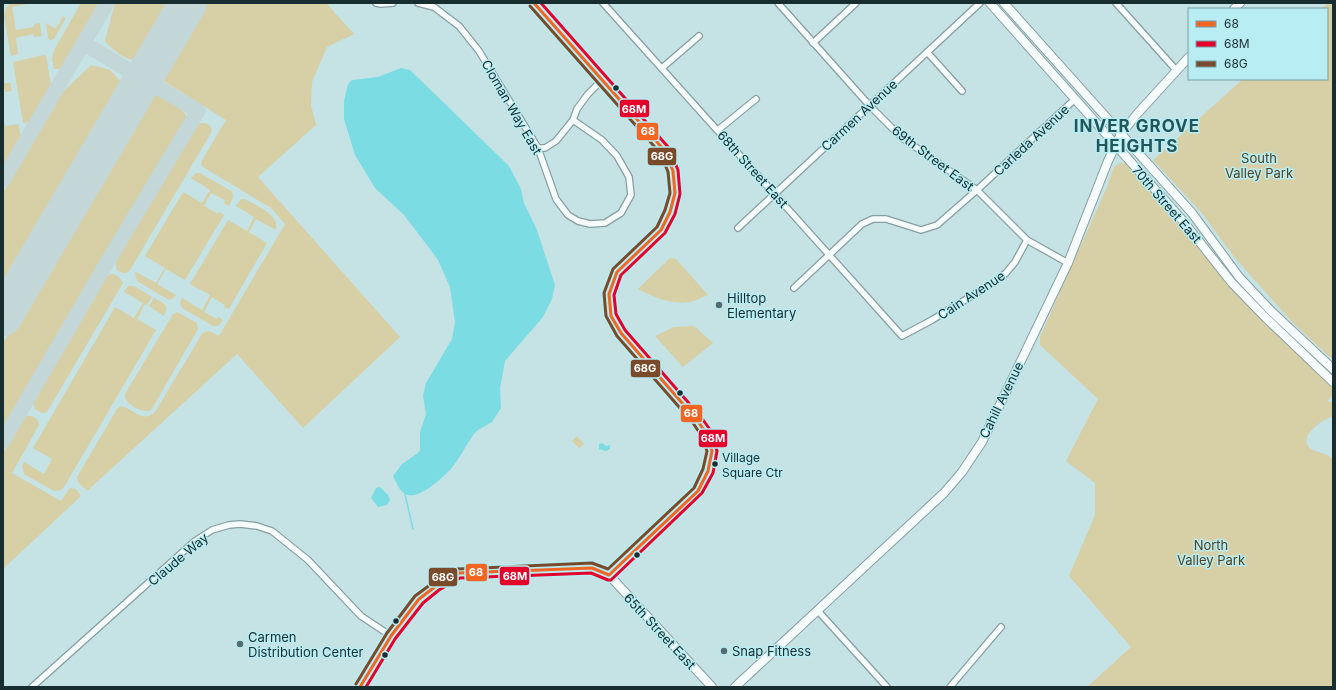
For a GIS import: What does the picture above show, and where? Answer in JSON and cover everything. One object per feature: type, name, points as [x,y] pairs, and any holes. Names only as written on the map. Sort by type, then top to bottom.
[{"type":"street","points":[[376,3],[393,3]]},
{"type":"street","name":"Cloman Way East","points":[[418,3],[434,6],[459,26],[479,51],[538,148],[556,199],[568,215],[578,221],[590,224],[605,223],[621,213],[630,195],[629,177],[617,156],[602,140],[573,120]]},
{"type":"street","points":[[360,687],[391,636],[419,599],[436,586],[459,573],[592,568],[609,575],[698,491],[708,471],[712,451],[706,433],[697,420],[621,333],[611,316],[610,294],[617,272],[661,230],[670,212],[675,193],[674,171],[665,151],[534,3]]},
{"type":"street","name":"69th Street East","points":[[778,3],[870,106],[901,137],[977,190],[1027,240],[1068,263]]},
{"type":"street","points":[[813,43],[856,3]]},
{"type":"street","name":"Carmen Avenue","points":[[738,228],[980,3]]},
{"type":"street","name":"70th Street East","points":[[990,3],[1183,221],[1232,283],[1333,382]]},
{"type":"street","name":"70th Street East","points":[[1004,3],[1192,213],[1239,277],[1272,312],[1333,369]]},
{"type":"street","points":[[1116,3],[1176,70]]},
{"type":"street","name":"68th Street East","points":[[606,4],[902,336]]},
{"type":"street","points":[[662,68],[699,36]]},
{"type":"street","points":[[927,52],[962,91]]},
{"type":"street","name":"Cahill Avenue","points":[[735,687],[944,493],[962,472],[982,442],[1068,263],[1108,162],[1121,134],[1188,58]]},
{"type":"street","points":[[538,148],[545,148],[556,141],[573,120],[577,109],[588,94],[602,80]]},
{"type":"street","points":[[718,130],[756,99]]},
{"type":"street","name":"Carleda Avenue","points":[[794,288],[862,224],[873,219],[886,219],[921,230],[937,225],[1075,99]]},
{"type":"street","name":"Cain Avenue","points":[[902,336],[932,320],[1006,274],[1015,262],[1027,240]]},
{"type":"street","name":"Claude Way","points":[[32,687],[195,541],[212,530],[229,525],[240,524],[257,526],[272,531],[308,560],[361,616],[391,636]]},
{"type":"street","name":"65th Street East","points":[[609,575],[712,687]]},
{"type":"street","points":[[818,611],[887,687]]},
{"type":"street","points":[[950,687],[1001,627]]},
{"type":"green space","points":[[11,3],[32,3],[12,7],[16,30],[34,27],[34,24],[40,23],[42,36],[34,37],[33,34],[16,38],[18,54],[11,56],[4,16],[6,8]]},
{"type":"green space","points":[[81,3],[99,3],[60,69],[54,69],[52,59],[54,50]]},
{"type":"green space","points":[[115,3],[172,3],[140,58],[126,58],[116,52],[105,41]]},
{"type":"green space","points":[[202,3],[326,3],[354,34],[327,47],[312,82],[311,105],[316,125],[258,177],[400,337],[303,428],[237,354],[87,491],[78,482],[77,477],[117,409],[120,406],[125,407],[141,416],[150,415],[155,412],[202,334],[208,331],[219,336],[285,224],[271,208],[201,165],[202,160],[226,120],[163,80],[164,67]]},
{"type":"green space","name":"South Valley Park","points":[[1328,3],[1333,3],[1333,360],[1293,323],[1235,258],[1201,212],[1153,160],[1242,80],[1328,80],[1328,8],[1322,8]]},
{"type":"green space","points":[[63,16],[66,18],[54,39],[50,40],[48,38],[46,23],[56,29]]},
{"type":"green space","points":[[44,55],[46,56],[51,84],[29,122],[23,123],[13,62]]},
{"type":"green space","points":[[91,65],[110,70],[124,86],[3,291],[3,193],[61,94]]},
{"type":"green space","points":[[5,83],[10,83],[12,91],[5,92],[3,85]]},
{"type":"green space","points":[[153,95],[167,99],[177,105],[186,116],[185,123],[3,432],[3,343],[144,103]]},
{"type":"green space","points":[[3,117],[5,126],[18,124],[21,137],[3,167]]},
{"type":"green space","points":[[201,123],[206,123],[211,126],[211,133],[130,270],[122,273],[117,270],[115,262],[193,129]]},
{"type":"green space","name":"North Valley Park","points":[[1120,163],[1126,164],[1189,233],[1253,312],[1333,388],[1333,394],[1327,402],[1333,402],[1333,417],[1325,420],[1315,427],[1306,440],[1307,444],[1312,450],[1327,455],[1333,460],[1333,687],[1087,687],[1131,647],[1069,576],[1095,515],[1095,483],[1066,461],[1098,399],[1040,345],[1040,337],[1107,187],[1114,167]]},
{"type":"green space","points":[[196,173],[200,173],[231,191],[233,198],[229,206],[224,203],[225,200],[211,193],[204,206],[218,214],[219,212],[224,215],[185,280],[166,269],[157,284],[176,295],[169,300],[137,281],[135,273],[136,272],[156,283],[165,268],[145,256],[183,192],[202,203],[210,190],[191,178]]},
{"type":"green space","points":[[241,199],[254,204],[271,215],[276,224],[276,230],[256,219],[249,232],[267,243],[229,309],[224,307],[225,305],[212,297],[204,312],[217,319],[218,317],[223,320],[218,326],[213,326],[182,308],[180,303],[182,298],[202,310],[210,295],[190,284],[228,220],[247,231],[254,217],[236,206]]},
{"type":"green space","points":[[670,258],[676,259],[708,295],[697,300],[683,303],[656,297],[638,289]]},
{"type":"green space","points":[[111,274],[121,279],[123,283],[47,412],[42,413],[35,409],[33,403],[107,276]]},
{"type":"green space","points":[[128,286],[134,286],[152,297],[147,305],[145,304],[137,319],[156,330],[64,487],[61,490],[54,491],[24,474],[22,466],[24,462],[44,474],[52,459],[33,448],[115,307],[134,318],[143,303],[124,292]]},
{"type":"green space","points":[[154,298],[165,304],[166,312],[164,316],[149,306]]},
{"type":"green space","points":[[177,312],[197,323],[198,329],[150,411],[137,409],[127,401],[125,394],[173,314]]},
{"type":"green space","points":[[694,326],[713,343],[683,367],[655,336],[674,327]]},
{"type":"green space","points":[[27,416],[35,418],[39,425],[12,473],[61,501],[70,488],[76,489],[81,496],[3,569],[3,453],[24,417]]},
{"type":"green space","points":[[577,436],[584,444],[579,448],[572,441]]},
{"type":"water","points":[[401,68],[410,70],[509,166],[521,189],[524,203],[537,230],[555,285],[552,299],[543,317],[505,361],[500,388],[501,408],[492,422],[474,434],[453,466],[441,479],[423,492],[410,495],[405,494],[401,490],[393,476],[402,464],[420,450],[420,432],[426,414],[423,396],[426,383],[452,339],[455,322],[450,287],[438,260],[430,249],[404,215],[375,188],[355,155],[344,119],[344,101],[348,84],[352,80],[378,77]]},
{"type":"water","points":[[602,443],[606,446],[610,445],[610,449],[606,451],[599,449],[599,444]]},
{"type":"water","points":[[380,487],[388,495],[390,500],[387,505],[378,507],[371,498],[376,488]]},
{"type":"waterway","points":[[405,494],[413,529]]},
{"type":"taxiway","points":[[3,180],[107,3]]},
{"type":"taxiway","points":[[3,441],[105,266],[198,111],[83,43]]},
{"type":"runway","points":[[3,317],[188,3]]},
{"type":"transit line","name":"68","points":[[360,687],[391,636],[419,599],[436,586],[459,573],[592,568],[609,575],[698,491],[708,471],[712,451],[706,433],[697,420],[621,333],[611,316],[609,294],[617,272],[661,230],[670,212],[675,193],[673,171],[665,151],[534,3]]},
{"type":"transit line","name":"68M","points":[[366,687],[395,639],[423,603],[439,590],[460,578],[591,573],[611,580],[702,493],[713,473],[717,451],[711,431],[701,417],[625,330],[616,314],[614,295],[621,275],[665,233],[675,214],[680,194],[678,170],[669,148],[541,3]]},
{"type":"transit line","name":"68G","points":[[356,684],[387,633],[415,596],[434,582],[457,569],[592,563],[608,569],[694,488],[703,469],[707,451],[701,435],[693,423],[617,336],[606,316],[604,293],[613,269],[657,227],[665,210],[670,193],[668,172],[661,154],[530,6]]},
{"type":"place","name":"Hilltop Elementary","points":[[719,305]]},
{"type":"place","name":"Village Square Ctr","points":[[715,464]]},
{"type":"place","name":"Carmen Distribution Center","points":[[240,644]]},
{"type":"place","name":"Snap Fitness","points":[[724,651]]},
{"type":"district","name":"INVER GROVE HEIGHTS","points":[[1137,136]]}]
